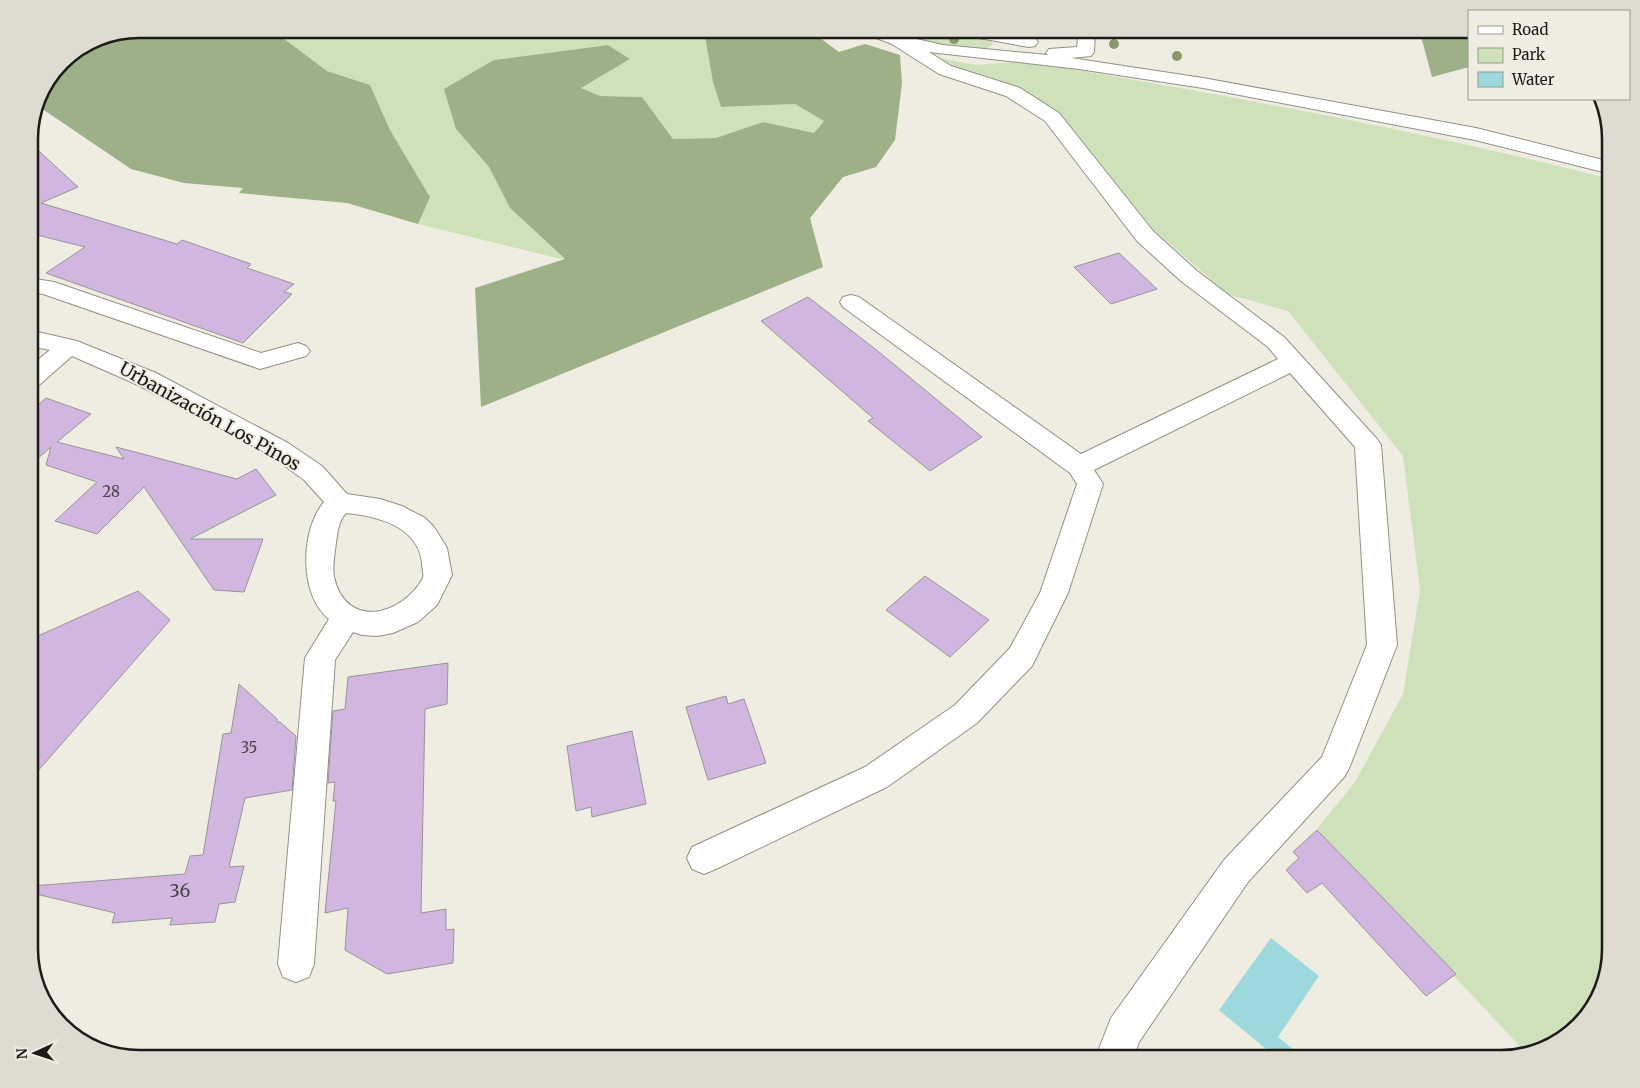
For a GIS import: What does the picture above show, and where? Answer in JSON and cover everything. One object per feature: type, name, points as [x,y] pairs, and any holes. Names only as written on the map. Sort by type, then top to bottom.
[{"type":"street","points":[[893,38],[943,50],[1079,64],[1203,83],[1476,134],[1602,166]]},
{"type":"street","points":[[1007,38],[1085,52],[1203,83]]},
{"type":"street","points":[[1085,52],[1086,38]]},
{"type":"street","points":[[898,40],[946,70],[1013,92],[1052,117],[1146,236],[1189,276],[1276,342],[1368,445],[1382,645],[1334,766],[1236,871],[1124,1031],[1117,1050]]},
{"type":"street","points":[[999,55],[1016,51],[1044,54],[1085,52]]},
{"type":"street","points":[[38,286],[46,287],[260,361],[298,351]]},
{"type":"street","points":[[704,858],[876,777],[966,714],[1021,657],[1054,593],[1090,484],[1080,466],[851,302]]},
{"type":"street","name":"Urbanización Los Pinos","points":[[38,340],[69,346],[147,379],[279,449],[313,473],[340,502]]},
{"type":"street","points":[[38,372],[69,346]]},
{"type":"street","points":[[1080,466],[1293,362]]},
{"type":"street","points":[[340,502],[364,504],[396,514],[419,528],[433,547],[438,576],[424,601],[406,615],[386,622],[363,625],[346,618],[330,604],[320,575],[324,534],[328,515],[340,502]]},
{"type":"street","points":[[296,964],[320,658],[346,618]]},
{"type":"green space","points":[[283,38],[705,38],[721,107],[795,104],[824,121],[814,133],[763,122],[716,138],[673,139],[642,97],[600,96],[580,88],[630,59],[608,45],[494,60],[456,129],[489,167],[510,208],[565,260],[418,224],[430,197],[390,130],[370,85],[327,71]]},
{"type":"green space","points":[[283,38],[327,71],[370,85],[390,130],[430,197],[418,224],[347,203],[239,193],[243,188],[184,183],[131,169],[42,109],[51,88],[67,67],[88,51],[119,39]]},
{"type":"green space","points":[[705,38],[820,38],[839,52],[865,44],[900,55],[902,83],[895,140],[876,167],[843,177],[810,218],[823,267],[481,407],[475,288],[565,259],[510,208],[489,167],[456,129],[444,89],[494,60],[608,45],[630,59],[581,88],[600,96],[642,97],[673,139],[716,138],[763,122],[814,133],[824,121],[795,104],[721,107],[713,82]]},
{"type":"green space","points":[[915,38],[984,38],[993,42],[991,46],[985,49],[938,44]]},
{"type":"green space","points":[[1421,38],[1468,38],[1468,67],[1432,77]]},
{"type":"green space","points":[[940,58],[976,65],[1015,62],[1054,66],[1334,117],[1473,146],[1602,177],[1602,962],[1597,982],[1585,1005],[1568,1025],[1546,1040],[1522,1049],[1317,829],[1355,782],[1403,694],[1420,590],[1403,456],[1288,311],[1227,294],[1153,229],[1101,165],[1077,140],[1013,86],[986,76],[957,69],[940,60]]},
{"type":"water","points":[[1271,938],[1319,976],[1278,1037],[1294,1050],[1267,1050],[1219,1010]]},
{"type":"building","points":[[38,150],[78,187],[41,203],[177,244],[182,240],[251,264],[247,268],[294,284],[284,292],[292,294],[243,343],[46,273],[85,247],[38,235]]},
{"type":"building","points":[[1119,253],[1157,289],[1111,304],[1074,267]]},
{"type":"building","points":[[808,297],[879,352],[982,437],[930,471],[868,421],[873,418],[761,321]]},
{"type":"building","points":[[46,398],[91,414],[57,442],[124,459],[116,447],[237,479],[256,469],[276,495],[190,539],[263,539],[244,592],[214,590],[144,487],[97,534],[55,521],[97,482],[46,465],[51,447],[38,458],[38,405]]},
{"type":"building","points":[[925,576],[989,620],[950,657],[886,610]]},
{"type":"building","points":[[138,591],[170,620],[38,771],[38,636]]},
{"type":"building","points":[[448,663],[447,704],[425,709],[421,913],[446,909],[446,930],[454,929],[453,963],[387,974],[345,950],[348,908],[325,913],[336,801],[333,801],[335,782],[328,783],[333,711],[345,709],[348,677]]},
{"type":"building","points":[[239,684],[277,719],[277,722],[280,722],[296,736],[292,790],[245,798],[229,867],[244,866],[235,902],[219,904],[215,922],[170,925],[172,918],[112,923],[115,913],[38,894],[38,886],[185,874],[190,856],[203,855],[223,734],[231,733]]},
{"type":"building","points":[[726,696],[728,704],[744,699],[766,763],[708,780],[686,707]]},
{"type":"building","points":[[632,731],[646,804],[592,817],[591,807],[576,811],[567,746]]},
{"type":"building","points":[[1317,830],[1456,974],[1426,996],[1322,883],[1307,893],[1286,870],[1299,858],[1293,852]]}]
